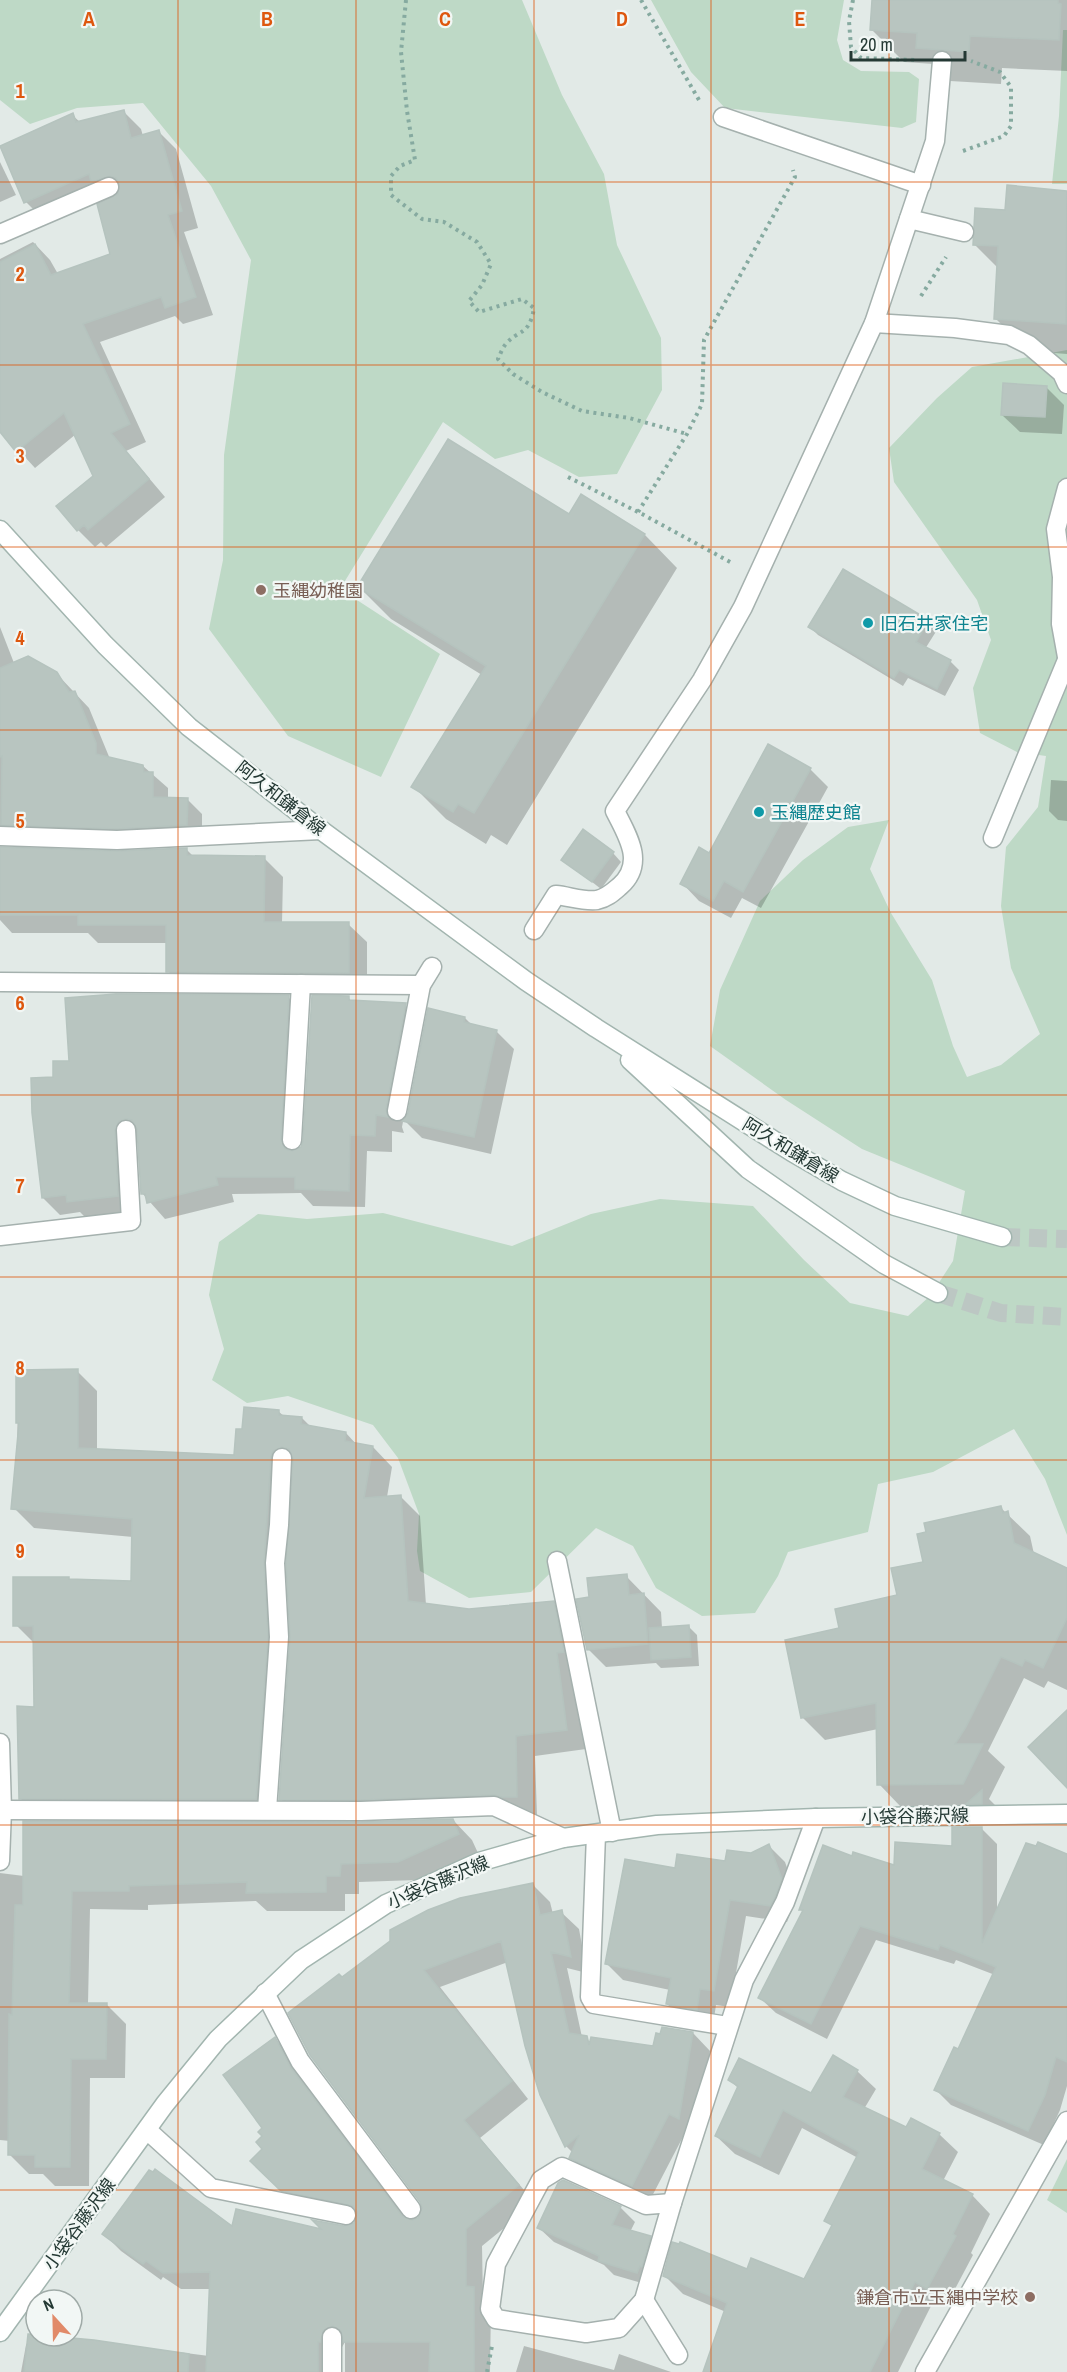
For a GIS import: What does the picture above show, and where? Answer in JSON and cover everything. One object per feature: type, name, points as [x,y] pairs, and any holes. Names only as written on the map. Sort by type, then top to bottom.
[{"type":"main road","points":[[534,930],[556,895],[596,900],[610,895],[624,882],[634,867],[634,854],[615,811],[702,680],[743,607],[874,323],[935,141],[942,61]]},
{"type":"main road","points":[[723,117],[921,185]]},
{"type":"main road","points":[[0,234],[109,187]]},
{"type":"main road","points":[[909,219],[961,231]]},
{"type":"main road","points":[[874,323],[955,328],[1009,335],[1029,345],[1062,373],[1067,384]]},
{"type":"main road","points":[[993,838],[1067,659],[1062,624],[1062,578],[1056,529],[1067,488]]},
{"type":"main road","name":"阿久和鎌倉線","points":[[0,530],[105,645],[189,727],[321,830],[519,976],[596,1028],[842,1181],[895,1206],[1002,1237]]},
{"type":"main road","points":[[0,836],[117,840],[321,830]]},
{"type":"main road","points":[[397,1111],[421,985],[432,967]]},
{"type":"main road","points":[[0,982],[421,985]]},
{"type":"main road","points":[[292,1140],[301,984]]},
{"type":"main road","name":"阿久和鎌倉線","points":[[596,1028],[748,1169],[884,1264],[938,1293]]},
{"type":"main road","points":[[0,1236],[131,1221],[126,1130]]},
{"type":"main road","points":[[267,1810],[279,1637],[275,1563],[282,1458]]},
{"type":"main road","points":[[557,1561],[604,1833],[590,1997],[594,2004],[727,2026]]},
{"type":"main road","points":[[0,1743],[2,1810],[0,1862]]},
{"type":"main road","points":[[2,1810],[361,1811],[494,1806],[563,1838]]},
{"type":"main road","name":"小袋谷藤沢線","points":[[0,2332],[147,2130],[218,2039],[301,1960],[386,1904],[479,1862],[563,1838],[657,1826],[816,1818],[1067,1814]]},
{"type":"main road","points":[[672,2203],[646,2205],[562,2167],[541,2180],[496,2264],[490,2309],[496,2319],[586,2333],[619,2328],[644,2300],[727,2026],[744,1980],[785,1902],[816,1818]]},
{"type":"main road","points":[[266,1993],[300,2061],[411,2209]]},
{"type":"main road","points":[[925,2372],[1067,2121]]},
{"type":"main road","points":[[147,2130],[210,2188],[346,2215]]},
{"type":"main road","points":[[644,2300],[678,2355]]},
{"type":"main road","points":[[332,2337],[332,2372]]},
{"type":"path","points":[[406,0],[401,52],[406,111],[415,160],[400,166],[391,176],[391,195],[422,219],[444,222],[477,242],[491,264],[482,285],[469,301],[479,312],[522,299],[534,308],[532,322],[506,345],[498,359],[513,374],[542,392],[582,411],[629,418],[687,435]]},
{"type":"path","points":[[641,0],[700,101],[723,117]]},
{"type":"path","points":[[638,512],[687,435],[702,404],[704,340],[795,177],[786,139]]},
{"type":"path","points":[[909,325],[921,297],[961,231]]},
{"type":"path","points":[[568,477],[638,512],[756,577]]},
{"type":"green space","points":[[0,0],[522,0],[562,95],[604,174],[617,245],[661,338],[662,390],[617,474],[579,477],[528,450],[495,459],[443,422],[340,589],[440,654],[381,777],[288,736],[209,629],[223,560],[224,455],[251,260],[211,186],[143,103],[77,108],[30,124],[0,100]]},
{"type":"green space","points":[[651,0],[844,0],[837,40],[843,60],[861,71],[909,72],[919,79],[916,122],[902,128],[725,108],[691,72]]},
{"type":"green space","points":[[1063,30],[1067,30],[1067,184],[1052,184],[1059,116]]},
{"type":"green space","points":[[1067,350],[1067,1535],[1045,1479],[1014,1429],[933,1472],[878,1484],[868,1532],[788,1552],[778,1576],[755,1613],[702,1616],[656,1588],[633,1546],[596,1528],[531,1592],[469,1598],[420,1571],[417,1551],[419,1514],[398,1458],[373,1425],[288,1396],[247,1403],[212,1380],[224,1349],[209,1295],[219,1242],[258,1214],[307,1219],[383,1213],[512,1246],[591,1214],[660,1199],[753,1206],[804,1260],[850,1303],[908,1316],[931,1295],[953,1261],[965,1191],[862,1149],[786,1100],[710,1046],[720,990],[760,901],[803,860],[848,827],[889,820],[870,869],[891,913],[932,980],[953,1046],[967,1077],[1001,1065],[1040,1034],[1011,968],[1001,906],[1006,847],[1038,807],[1046,756],[1017,752],[980,733],[973,688],[991,640],[977,600],[894,482],[889,448],[937,398],[972,367]]},
{"type":"green space","points":[[1067,2159],[1067,2213],[1047,2200]]},
{"type":"building","points":[[872,0],[1058,0],[1061,4],[1059,40],[970,36],[969,52],[916,48],[917,33],[870,30]]},
{"type":"building","points":[[124,110],[131,138],[159,130],[182,211],[168,215],[196,297],[165,308],[161,297],[83,324],[130,424],[111,433],[149,479],[88,530],[84,525],[77,531],[56,506],[93,476],[64,413],[16,452],[0,432],[0,262],[35,244],[51,275],[110,254],[97,204],[118,194],[119,183],[116,178],[110,176],[91,182],[89,174],[24,203],[0,146],[73,113],[76,122]]},
{"type":"building","points":[[1007,185],[1067,191],[1066,324],[994,319],[998,246],[973,245],[975,208],[1005,210]]},
{"type":"building","points":[[1003,383],[1047,386],[1045,417],[1001,415]]},
{"type":"building","points":[[448,439],[569,514],[581,494],[645,534],[474,813],[458,804],[453,812],[411,787],[486,666],[357,587]]},
{"type":"building","name":"旧石井家住宅","points":[[843,569],[929,620],[916,642],[951,660],[937,689],[899,670],[894,678],[808,627]]},
{"type":"building","points":[[28,656],[57,672],[69,692],[75,691],[96,743],[96,754],[143,765],[144,772],[153,772],[153,797],[188,798],[187,825],[117,829],[1,825],[0,668]]},
{"type":"building","name":"玉縄歴史館","points":[[768,744],[811,768],[743,892],[724,881],[713,901],[680,884],[699,847],[709,853]]},
{"type":"building","points":[[583,829],[614,852],[592,882],[561,860]]},
{"type":"building","points":[[0,847],[117,851],[187,848],[187,855],[265,856],[264,922],[349,922],[349,973],[166,972],[166,925],[78,925],[78,915],[0,915]]},
{"type":"building","points":[[116,994],[289,995],[281,1139],[285,1149],[292,1151],[301,1147],[303,1141],[312,995],[349,996],[349,1000],[406,1003],[386,1109],[388,1117],[376,1115],[375,1136],[350,1135],[349,1191],[295,1189],[295,1177],[216,1177],[218,1185],[147,1203],[145,1194],[141,1194],[137,1129],[132,1120],[126,1119],[119,1121],[115,1130],[118,1196],[67,1202],[66,1195],[42,1198],[32,1113],[31,1078],[53,1077],[53,1061],[69,1061],[65,998]]},
{"type":"building","points":[[428,1008],[465,1017],[464,1022],[497,1030],[474,1137],[402,1121],[408,1113]]},
{"type":"building","points":[[78,1369],[78,1448],[234,1455],[236,1429],[242,1429],[244,1407],[279,1410],[279,1415],[302,1417],[301,1424],[346,1432],[345,1441],[373,1446],[364,1498],[401,1495],[408,1601],[469,1609],[554,1601],[564,1652],[557,1653],[567,1730],[516,1736],[517,1797],[494,1795],[361,1800],[279,1800],[290,1638],[286,1563],[293,1459],[289,1449],[282,1447],[273,1451],[271,1457],[264,1563],[268,1637],[256,1799],[19,1799],[17,1706],[34,1707],[33,1626],[13,1626],[13,1577],[69,1577],[69,1579],[131,1581],[132,1519],[11,1509],[19,1423],[16,1423],[16,1370]]},
{"type":"building","points":[[1001,1506],[1003,1513],[1008,1511],[1014,1543],[1067,1568],[1067,1618],[1043,1668],[1025,1660],[1022,1666],[1001,1657],[955,1744],[983,1744],[963,1784],[877,1785],[876,1703],[801,1718],[785,1640],[839,1628],[835,1609],[897,1595],[891,1568],[923,1562],[917,1534],[926,1532],[924,1523]]},
{"type":"building","points":[[627,1574],[629,1595],[644,1593],[648,1644],[587,1650],[576,1599],[589,1597],[587,1578]]},
{"type":"building","points":[[689,1625],[691,1657],[651,1660],[649,1628]]},
{"type":"building","points":[[1067,1710],[1067,1788],[1028,1747]]},
{"type":"building","points":[[982,1790],[982,1804],[966,1804]]},
{"type":"building","points":[[453,1819],[459,1834],[398,1862],[341,1864],[340,1876],[326,1876],[326,1892],[246,1893],[247,1882],[129,1886],[129,1891],[72,1891],[69,2003],[107,2003],[106,2059],[71,2059],[70,2167],[35,2167],[35,2155],[8,2155],[9,2014],[12,2015],[15,1905],[23,1905],[23,1821],[361,1822]]},
{"type":"building","points":[[952,1827],[982,1827],[982,1943],[1026,1843],[1036,1846],[1038,1842],[1067,1854],[1067,2062],[1056,2057],[1045,2095],[1028,2131],[934,2090],[954,2047],[958,2049],[996,1967],[940,1945],[938,1950],[860,1926],[811,2024],[758,1998],[803,1910],[799,1910],[823,1845],[852,1856],[853,1852],[894,1865],[895,1842],[952,1846]]},
{"type":"building","points":[[769,1844],[782,1879],[775,1897],[770,1906],[730,1900],[714,1991],[700,1989],[697,2010],[666,2004],[671,1978],[605,1964],[625,1859],[675,1868],[677,1854],[725,1861],[727,1850],[751,1853]]},
{"type":"building","points":[[533,1883],[540,1915],[562,1910],[571,1957],[551,1952],[569,2033],[587,2036],[589,2045],[591,2037],[653,2046],[656,2033],[660,2034],[662,2027],[693,2032],[679,2119],[669,2114],[632,2186],[569,2158],[579,2135],[565,2147],[540,2095],[525,2046],[501,1941],[424,1970],[512,2081],[464,2120],[519,2185],[466,2229],[466,2286],[474,2287],[474,2372],[429,2372],[430,2342],[343,2342],[341,2331],[333,2326],[323,2331],[321,2342],[318,2342],[318,2372],[206,2372],[210,2272],[163,2273],[146,2261],[143,2264],[102,2234],[149,2170],[153,2172],[155,2169],[232,2226],[236,2209],[321,2229],[312,2220],[344,2226],[354,2223],[357,2212],[353,2206],[281,2191],[250,2161],[262,2149],[256,2142],[262,2136],[258,2132],[262,2128],[223,2075],[275,2037],[291,2068],[402,2216],[412,2220],[418,2218],[422,2208],[420,2202],[310,2055],[288,2013],[339,1974],[342,1977],[390,1941],[390,1930],[428,1910],[460,1898]]},
{"type":"building","points":[[833,2055],[858,2070],[843,2097],[906,2127],[911,2118],[940,2133],[922,2169],[973,2194],[953,2234],[956,2236],[927,2289],[915,2282],[870,2372],[703,2372],[727,2303],[663,2276],[672,2242],[679,2244],[680,2242],[747,2269],[751,2258],[804,2279],[832,2225],[824,2221],[859,2152],[783,2110],[760,2157],[715,2136],[738,2086],[728,2080],[739,2058],[811,2093]]},
{"type":"building","points":[[563,2180],[621,2206],[612,2225],[651,2236],[642,2267],[640,2266],[637,2273],[598,2261],[599,2256],[537,2228],[558,2183]]},
{"type":"building","points":[[84,2339],[189,2354],[188,2372],[24,2372],[27,2348],[84,2348]]},
{"type":"tunnel","points":[[1002,1237],[1067,1239]]},
{"type":"tunnel","points":[[938,1293],[1001,1313],[1067,1317]]},
{"type":"place","name":"玉縄幼稚園","points":[[261,590]]},
{"type":"place","name":"旧石井家住宅","points":[[868,623]]},
{"type":"place","name":"玉縄歴史館","points":[[759,812]]},
{"type":"place","name":"鎌倉市立玉縄中学校","points":[[1030,2297]]}]
